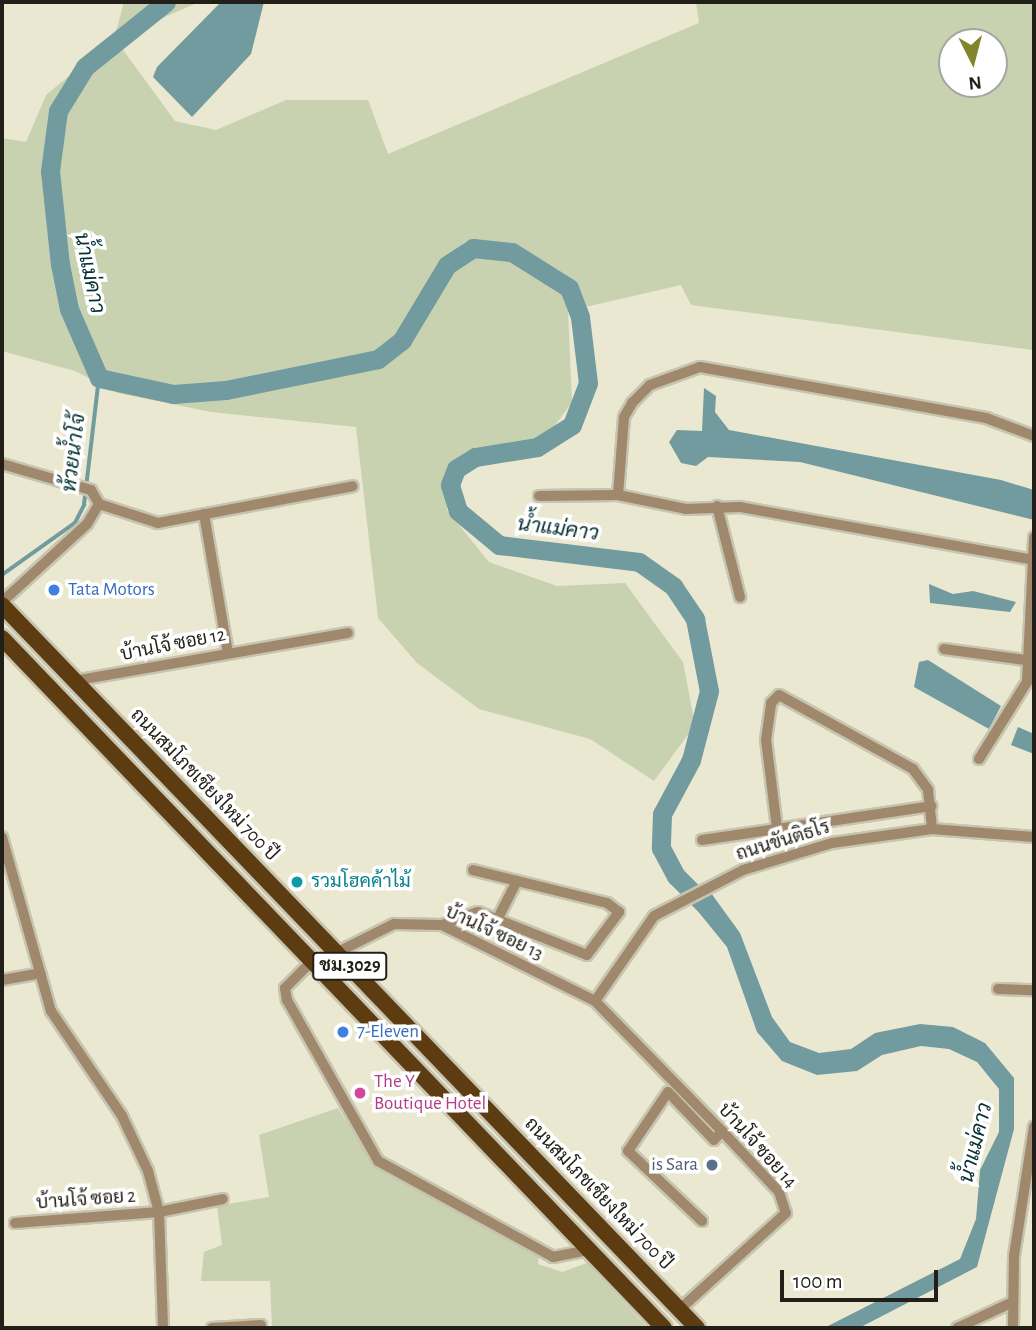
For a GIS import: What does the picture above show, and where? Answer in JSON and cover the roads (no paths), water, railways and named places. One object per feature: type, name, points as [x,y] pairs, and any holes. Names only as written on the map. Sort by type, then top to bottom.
[{"type":"main road","name":"ถนนสมโภชเชียงใหม่ 700 ปี","points":[[2,603],[73,682],[338,952],[697,1328]]},
{"type":"main road","name":"ชม.3029","points":[[2,638],[664,1328]]},
{"type":"street","points":[[618,495],[624,417],[632,403],[650,385],[700,367],[986,418],[1034,436]]},
{"type":"street","points":[[2,464],[91,490],[99,504],[158,523],[353,486]]},
{"type":"street","points":[[539,496],[618,495],[686,509],[717,506],[1032,559]]},
{"type":"street","points":[[2,603],[87,524],[99,504]]},
{"type":"street","points":[[717,506],[740,597]]},
{"type":"street","points":[[204,514],[228,653]]},
{"type":"street","points":[[979,759],[1031,683],[1025,660],[1034,537]]},
{"type":"street","name":"บ้านโจ้ ซอย 12","points":[[73,682],[279,643],[348,633]]},
{"type":"street","points":[[944,649],[1025,660]]},
{"type":"street","points":[[777,828],[766,740],[771,703],[779,695],[913,769],[930,806],[932,829]]},
{"type":"street","points":[[702,840],[930,806]]},
{"type":"street","name":"ถนนขันติธโร","points":[[595,1001],[654,916],[680,898],[708,885],[832,843],[932,829],[1034,837]]},
{"type":"street","points":[[2,836],[40,973],[76,1055],[122,1116],[159,1212],[163,1328]]},
{"type":"street","points":[[442,925],[478,912],[587,955],[616,921],[619,912],[607,903],[473,870]]},
{"type":"street","points":[[497,920],[517,881]]},
{"type":"street","name":"บ้านโจ้ ซอย 13","points":[[338,952],[394,924],[442,925],[595,1001]]},
{"type":"street","points":[[311,962],[285,988],[287,1000],[377,1161],[553,1257],[589,1250]]},
{"type":"street","points":[[2,980],[40,973]]},
{"type":"street","points":[[998,989],[1034,990]]},
{"type":"street","name":"บ้านโจ้ ซอย 14","points":[[595,1001],[779,1192],[786,1213],[680,1310]]},
{"type":"street","points":[[702,1221],[628,1151],[668,1092],[713,1140],[722,1131]]},
{"type":"street","points":[[1013,1328],[1013,1302],[1034,1127]]},
{"type":"street","name":"บ้านโจ้ ซอย 2","points":[[15,1223],[159,1212],[223,1199]]},
{"type":"street","points":[[957,1328],[1013,1302]]},
{"type":"street","points":[[212,1328],[261,1325]]},
{"type":"water","points":[[264,2],[251,54],[192,117],[153,77],[157,67],[220,3]]},
{"type":"water","points":[[704,388],[716,396],[715,412],[729,430],[1001,480],[1034,490],[1034,520],[800,462],[708,457],[696,466],[681,463],[669,442],[677,430],[702,431]]},
{"type":"water","points":[[929,584],[953,594],[973,591],[1016,602],[1010,612],[930,603]]},
{"type":"water","points":[[928,660],[1001,706],[989,729],[914,687],[919,662]]},
{"type":"water","points":[[1018,727],[1034,734],[1034,754],[1011,745]]},
{"type":"water","points":[[711,893],[740,933],[772,1017],[790,1042],[819,1053],[851,1049],[875,1033],[920,1024],[953,1027],[985,1043],[1014,1078],[1014,1129],[977,1267],[859,1328],[824,1328],[960,1259],[976,1219],[980,1170],[999,1132],[999,1089],[977,1062],[949,1049],[921,1046],[882,1055],[857,1071],[817,1075],[782,1061],[757,1032],[727,947],[692,904]]},
{"type":"waterway","name":"น้ำแม่คาว","points":[[166,2],[85,67],[58,111],[50,171],[60,264],[69,309],[99,378],[173,394],[226,390],[378,359],[402,340],[447,265],[473,248],[512,252],[569,288],[580,317],[588,383],[572,425],[537,447],[475,457],[456,469],[450,485],[458,511],[499,545],[639,562],[673,586],[695,619],[709,691],[691,760],[662,814],[661,848],[676,876],[708,908]]},
{"type":"waterway","name":"ห้วยน้ำโจ้","points":[[2,575],[75,523],[84,505],[99,378]]},
{"type":"place","name":"Tata Motors","points":[[54,590]]},
{"type":"place","name":"รวมโฮคค้าไม้","points":[[297,882]]},
{"type":"place","name":"7-Eleven","points":[[343,1032]]},
{"type":"place","name":"The Y Boutique Hotel","points":[[360,1093]]},
{"type":"place","name":"is Sara","points":[[712,1165]]}]
